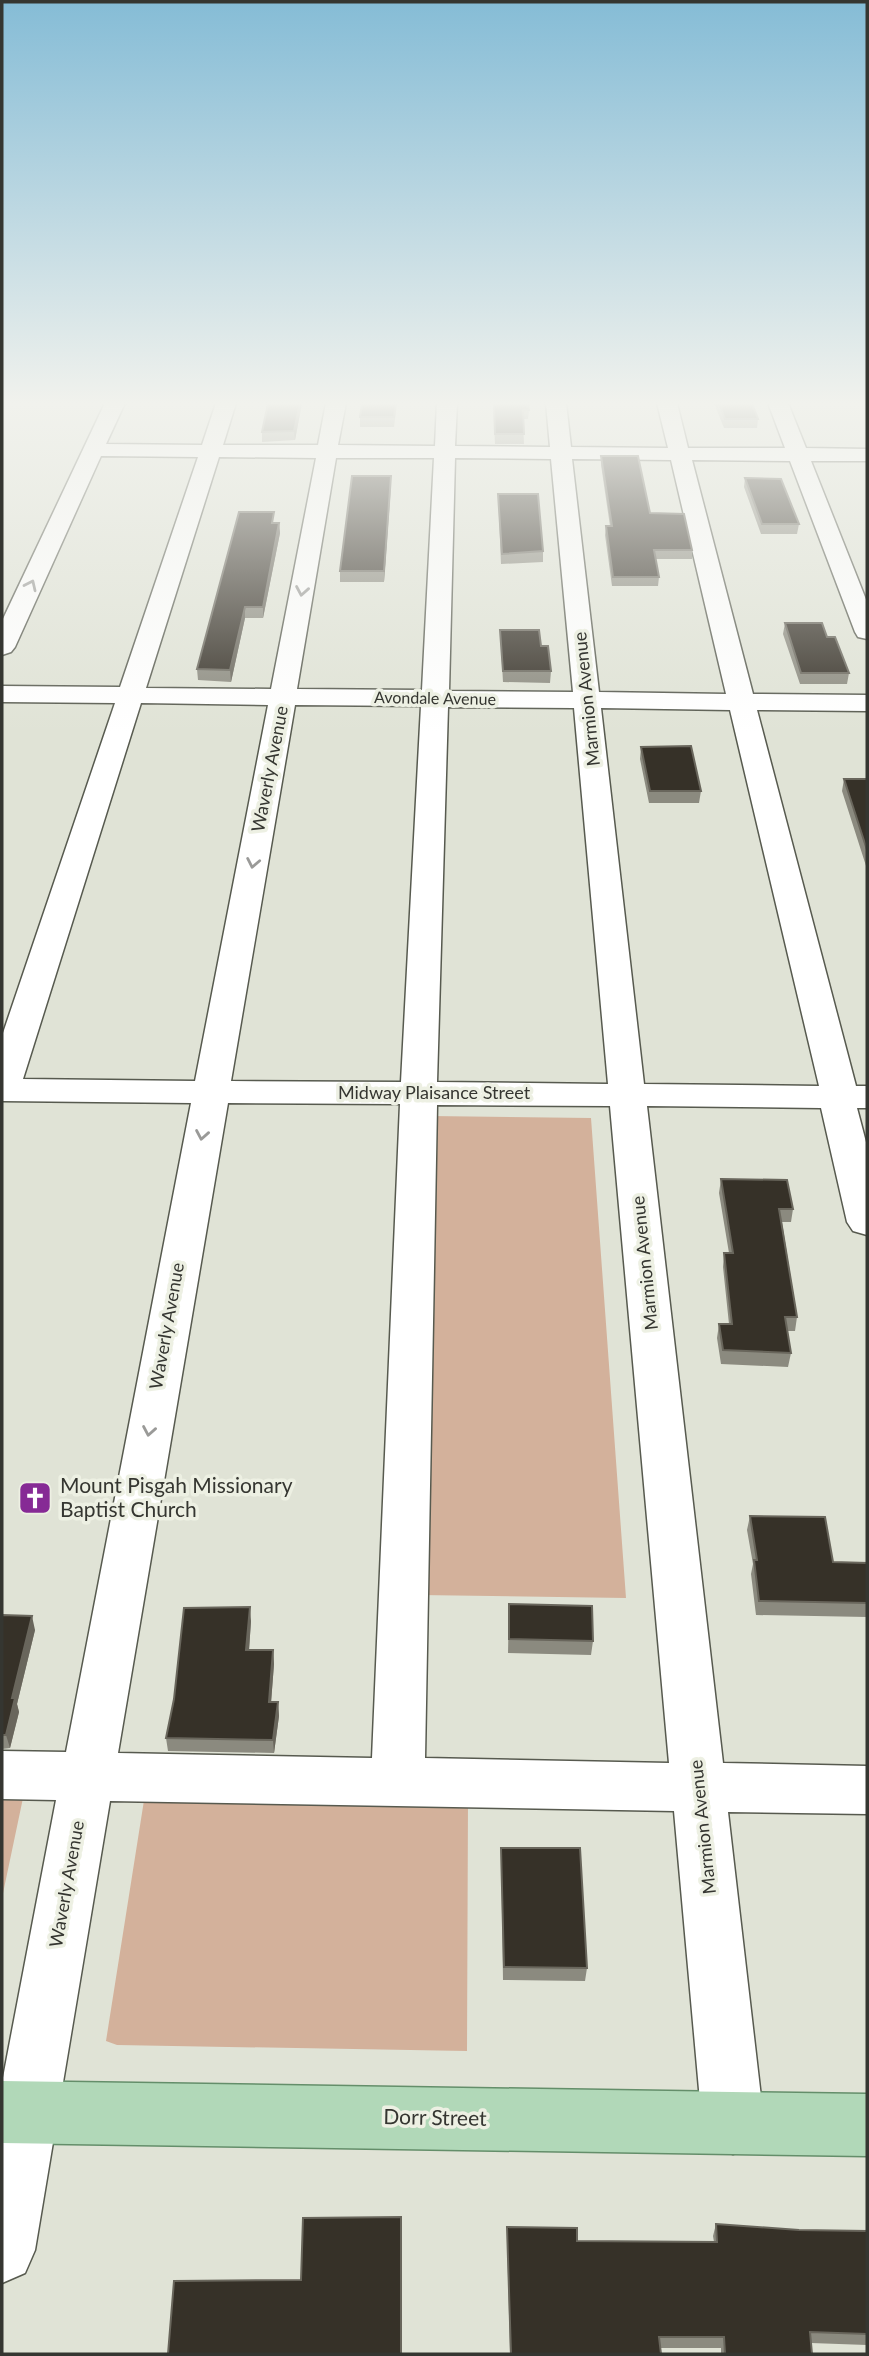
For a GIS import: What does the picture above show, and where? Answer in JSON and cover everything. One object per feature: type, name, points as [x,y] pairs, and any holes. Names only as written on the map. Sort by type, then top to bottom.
[{"type":"main road","name":"Dorr Street","points":[[14,2112],[867,2125]]},
{"type":"street","points":[[2,647],[64,513]]},
{"type":"street","points":[[2,1089],[190,513]]},
{"type":"street","name":"Waverly Avenue","points":[[2,2250],[14,2112],[86,1775],[316,513]]},
{"type":"street","points":[[398,1782],[419,1093],[443,513]]},
{"type":"street","name":"Marmion Avenue","points":[[568,513],[733,2123]]},
{"type":"street","points":[[694,513],[740,702],[848,1096],[867,1222]]},
{"type":"street","points":[[821,513],[867,632]]},
{"type":"street","name":"Avondale Avenue","points":[[2,694],[867,703]]},
{"type":"street","name":"Midway Plaisance Street","points":[[2,1089],[848,1096]]},
{"type":"street","points":[[2,1775],[867,1790]]},
{"type":"shaded area","points":[[430,1116],[591,1118],[626,1598],[419,1595]]},
{"type":"shaded area","points":[[145,1794],[468,1800],[467,2051],[117,2045],[106,2041]]},
{"type":"shaded area","points":[[2,1798],[23,1798],[2,1898]]},
{"type":"building","points":[[239,513],[274,513],[272,523],[279,523],[263,607],[245,607],[230,670],[197,669]]},
{"type":"building","points":[[347,513],[388,513],[384,571],[340,571]]},
{"type":"building","points":[[499,513],[540,513],[543,551],[502,554]]},
{"type":"building","points":[[610,513],[684,514],[692,550],[654,550],[659,577],[613,577],[606,526],[612,526]]},
{"type":"building","points":[[758,513],[795,513],[799,524],[762,524]]},
{"type":"building","points":[[785,623],[822,623],[827,637],[835,637],[849,673],[801,673]]},
{"type":"building","points":[[500,630],[539,630],[541,646],[548,646],[551,671],[503,671]]},
{"type":"building","points":[[691,746],[701,791],[650,791],[641,747]]},
{"type":"building","points":[[844,779],[867,779],[867,850]]},
{"type":"building","points":[[721,1179],[787,1180],[793,1209],[779,1209],[797,1317],[785,1317],[791,1353],[723,1350],[719,1324],[732,1324],[724,1253],[733,1253]]},
{"type":"building","points":[[750,1516],[825,1517],[833,1562],[867,1563],[867,1603],[759,1601],[754,1560],[757,1560]]},
{"type":"building","points":[[509,1604],[592,1606],[593,1641],[509,1639]]},
{"type":"building","points":[[250,1607],[246,1650],[273,1650],[269,1702],[278,1702],[273,1740],[166,1738],[174,1699],[184,1608]]},
{"type":"building","points":[[2,1615],[32,1616],[6,1735],[2,1735]]},
{"type":"building","points":[[501,1848],[580,1848],[587,1968],[504,1967]]},
{"type":"building","points":[[401,2217],[401,2354],[168,2354],[174,2281],[301,2280],[303,2218]]},
{"type":"building","points":[[716,2224],[799,2230],[867,2231],[867,2334],[810,2332],[812,2354],[725,2354],[724,2337],[659,2337],[661,2354],[511,2354],[507,2227],[577,2228],[577,2241],[717,2242]]},
{"type":"place","name":"Mount Pisgah Missionary Baptist Church","points":[[35,1498]]}]
